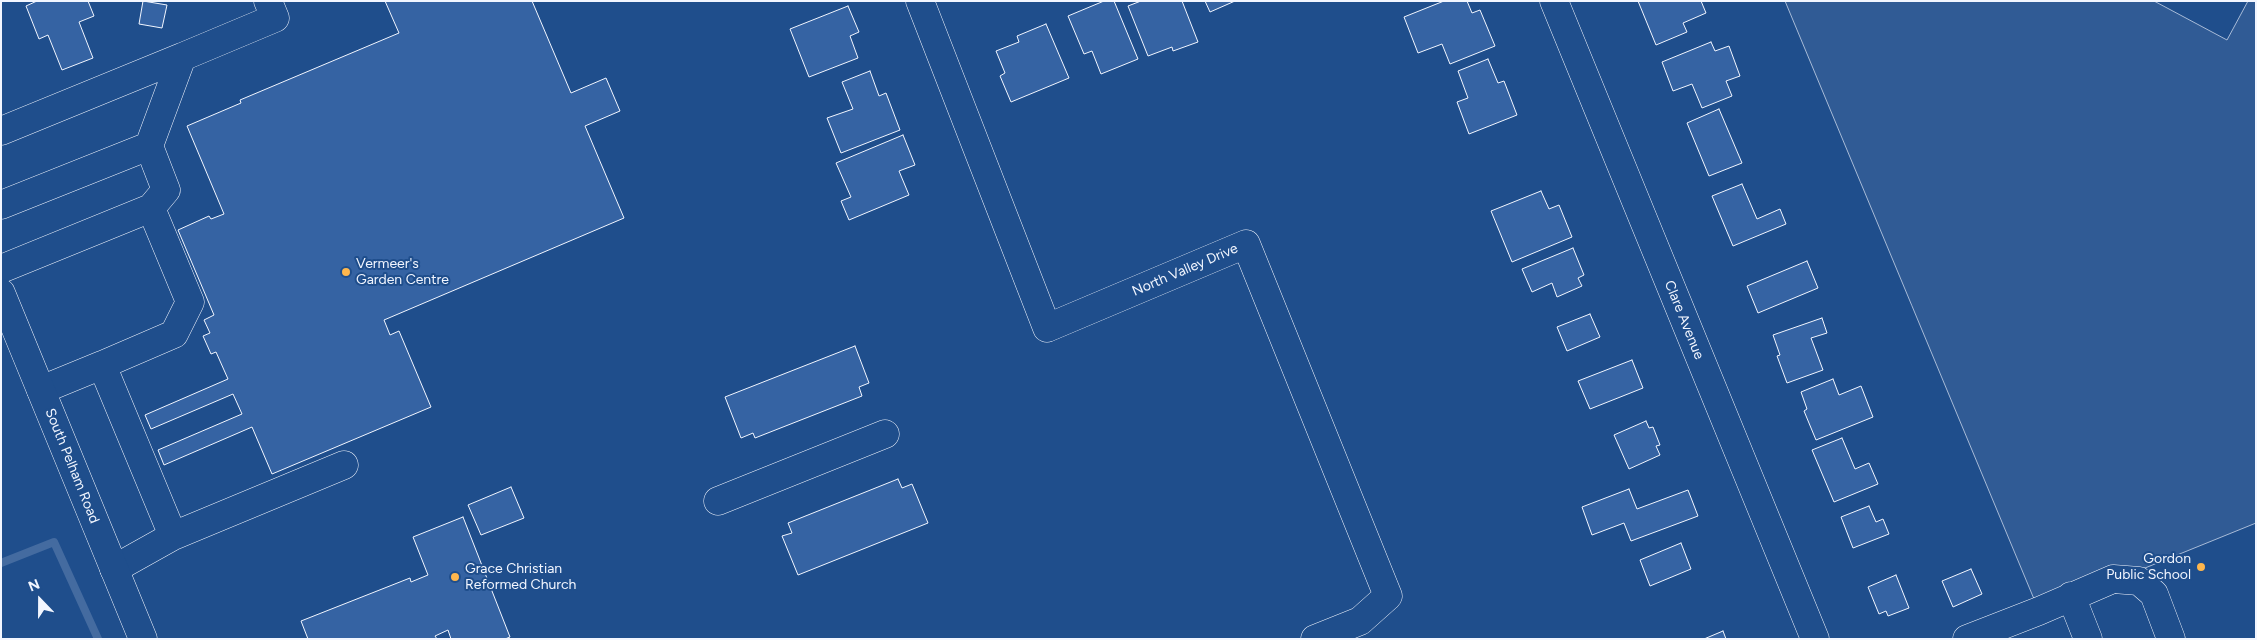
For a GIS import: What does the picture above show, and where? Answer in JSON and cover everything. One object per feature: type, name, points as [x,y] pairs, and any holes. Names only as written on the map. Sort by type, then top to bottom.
[{"type":"street","points":[[1,131],[275,18],[268,1]]},
{"type":"street","name":"North Valley Drive","points":[[920,1],[1047,328],[1246,244],[1388,596],[1360,621],[1315,639]]},
{"type":"street","name":"Clare Avenue","points":[[1554,1],[1815,639]]},
{"type":"street","points":[[1,270],[151,208],[166,190],[149,146],[182,57]]},
{"type":"street","points":[[1,205],[149,146]]},
{"type":"street","points":[[42,390],[174,334],[190,302],[151,208]]},
{"type":"street","name":"South Pelham Road","points":[[1,294],[143,639]]},
{"type":"street","points":[[102,364],[173,536]]},
{"type":"street","points":[[718,501],[884,434]]},
{"type":"street","points":[[114,569],[173,536],[344,465]]},
{"type":"street","points":[[1967,639],[2113,579],[2139,581],[2154,594],[2171,639]]},
{"type":"street","points":[[2071,596],[2088,639]]},
{"type":"shaded area","points":[[1785,1],[2154,1],[2227,40],[2248,1],[2256,1],[2256,523],[2039,611]]},
{"type":"building","points":[[37,1],[88,1],[94,16],[79,22],[93,58],[62,70],[48,35],[39,39],[26,6]]},
{"type":"building","points":[[143,1],[167,5],[162,28],[139,24]]},
{"type":"building","name":"Vermeer's Garden Centre","points":[[385,1],[532,1],[571,93],[606,78],[620,111],[585,126],[624,218],[384,320],[390,335],[399,331],[431,407],[272,474],[252,427],[164,465],[158,450],[242,414],[233,394],[151,429],[145,415],[228,379],[216,352],[211,354],[203,336],[210,333],[204,320],[214,315],[178,230],[209,216],[211,219],[224,214],[187,126],[241,103],[240,100],[399,33]]},
{"type":"building","points":[[1104,1],[1114,1],[1138,59],[1101,74],[1092,51],[1084,54],[1068,16]]},
{"type":"building","points":[[1141,1],[1182,1],[1198,42],[1173,51],[1172,47],[1148,56],[1128,6]]},
{"type":"building","points":[[1205,1],[1235,1],[1210,12]]},
{"type":"building","points":[[1444,1],[1467,1],[1472,13],[1480,10],[1495,46],[1450,64],[1442,44],[1418,53],[1404,17]]},
{"type":"building","points":[[1638,1],[1701,1],[1706,13],[1683,23],[1687,32],[1656,45]]},
{"type":"building","points":[[848,6],[859,32],[850,36],[858,58],[809,77],[790,29]]},
{"type":"building","points":[[1046,24],[1069,78],[1011,102],[1000,76],[1005,73],[996,51],[1019,42],[1017,36]]},
{"type":"building","points":[[1711,42],[1715,51],[1729,46],[1740,76],[1726,81],[1732,96],[1702,108],[1692,84],[1673,91],[1662,62]]},
{"type":"building","points":[[1488,59],[1498,83],[1504,81],[1517,115],[1469,134],[1457,102],[1468,98],[1458,71]]},
{"type":"building","points":[[870,71],[879,96],[886,93],[900,130],[841,153],[827,118],[853,109],[842,82]]},
{"type":"building","points":[[1719,109],[1742,163],[1709,176],[1687,123]]},
{"type":"building","points":[[903,135],[915,165],[899,171],[909,195],[849,220],[841,201],[851,197],[836,163]]},
{"type":"building","points":[[1742,184],[1757,219],[1780,209],[1786,224],[1733,246],[1712,196]]},
{"type":"building","points":[[1541,191],[1549,209],[1559,205],[1572,237],[1512,262],[1491,211]]},
{"type":"building","points":[[1573,248],[1584,275],[1578,278],[1582,286],[1557,297],[1552,283],[1532,292],[1522,269]]},
{"type":"building","points":[[1807,261],[1818,288],[1758,313],[1747,286]]},
{"type":"building","points":[[1590,314],[1600,337],[1567,351],[1557,327]]},
{"type":"building","points":[[1822,318],[1827,333],[1811,338],[1823,370],[1787,383],[1777,356],[1780,355],[1773,335]]},
{"type":"building","points":[[855,346],[869,383],[859,387],[862,396],[755,438],[753,433],[741,438],[725,397]]},
{"type":"building","points":[[1632,360],[1643,388],[1590,409],[1578,381]]},
{"type":"building","points":[[1833,379],[1839,395],[1861,386],[1873,417],[1816,440],[1804,411],[1807,409],[1801,392]]},
{"type":"building","points":[[1646,421],[1649,428],[1653,427],[1660,445],[1656,446],[1660,455],[1629,469],[1614,435]]},
{"type":"building","points":[[1842,438],[1855,469],[1869,463],[1878,484],[1834,502],[1812,450]]},
{"type":"building","points":[[898,479],[902,488],[912,484],[928,523],[798,575],[782,536],[792,533],[788,523]]},
{"type":"building","points":[[511,487],[524,518],[481,535],[468,505]]},
{"type":"building","points":[[1629,489],[1637,509],[1688,490],[1698,516],[1631,541],[1624,523],[1592,535],[1582,507]]},
{"type":"building","points":[[1869,506],[1876,522],[1883,519],[1889,534],[1853,548],[1841,517]]},
{"type":"building","name":"Grace Christian Reformed Church","points":[[463,517],[510,637],[505,639],[451,639],[448,630],[435,636],[437,639],[308,639],[301,621],[410,578],[411,582],[428,575],[413,537]]},
{"type":"building","points":[[1681,543],[1691,569],[1650,586],[1640,560]]},
{"type":"building","points":[[1971,569],[1982,594],[1953,607],[1942,581]]},
{"type":"building","points":[[1896,575],[1909,608],[1888,616],[1886,611],[1879,614],[1868,587]]},
{"type":"building","points":[[1723,631],[1726,639],[1704,639]]},
{"type":"waterway","points":[[1,563],[54,542],[98,639]]},
{"type":"place","name":"Vermeer's Garden Centre","points":[[346,272]]},
{"type":"place","name":"Gordon Public School","points":[[2201,567]]},
{"type":"place","name":"Grace Christian Reformed Church","points":[[455,577]]}]
